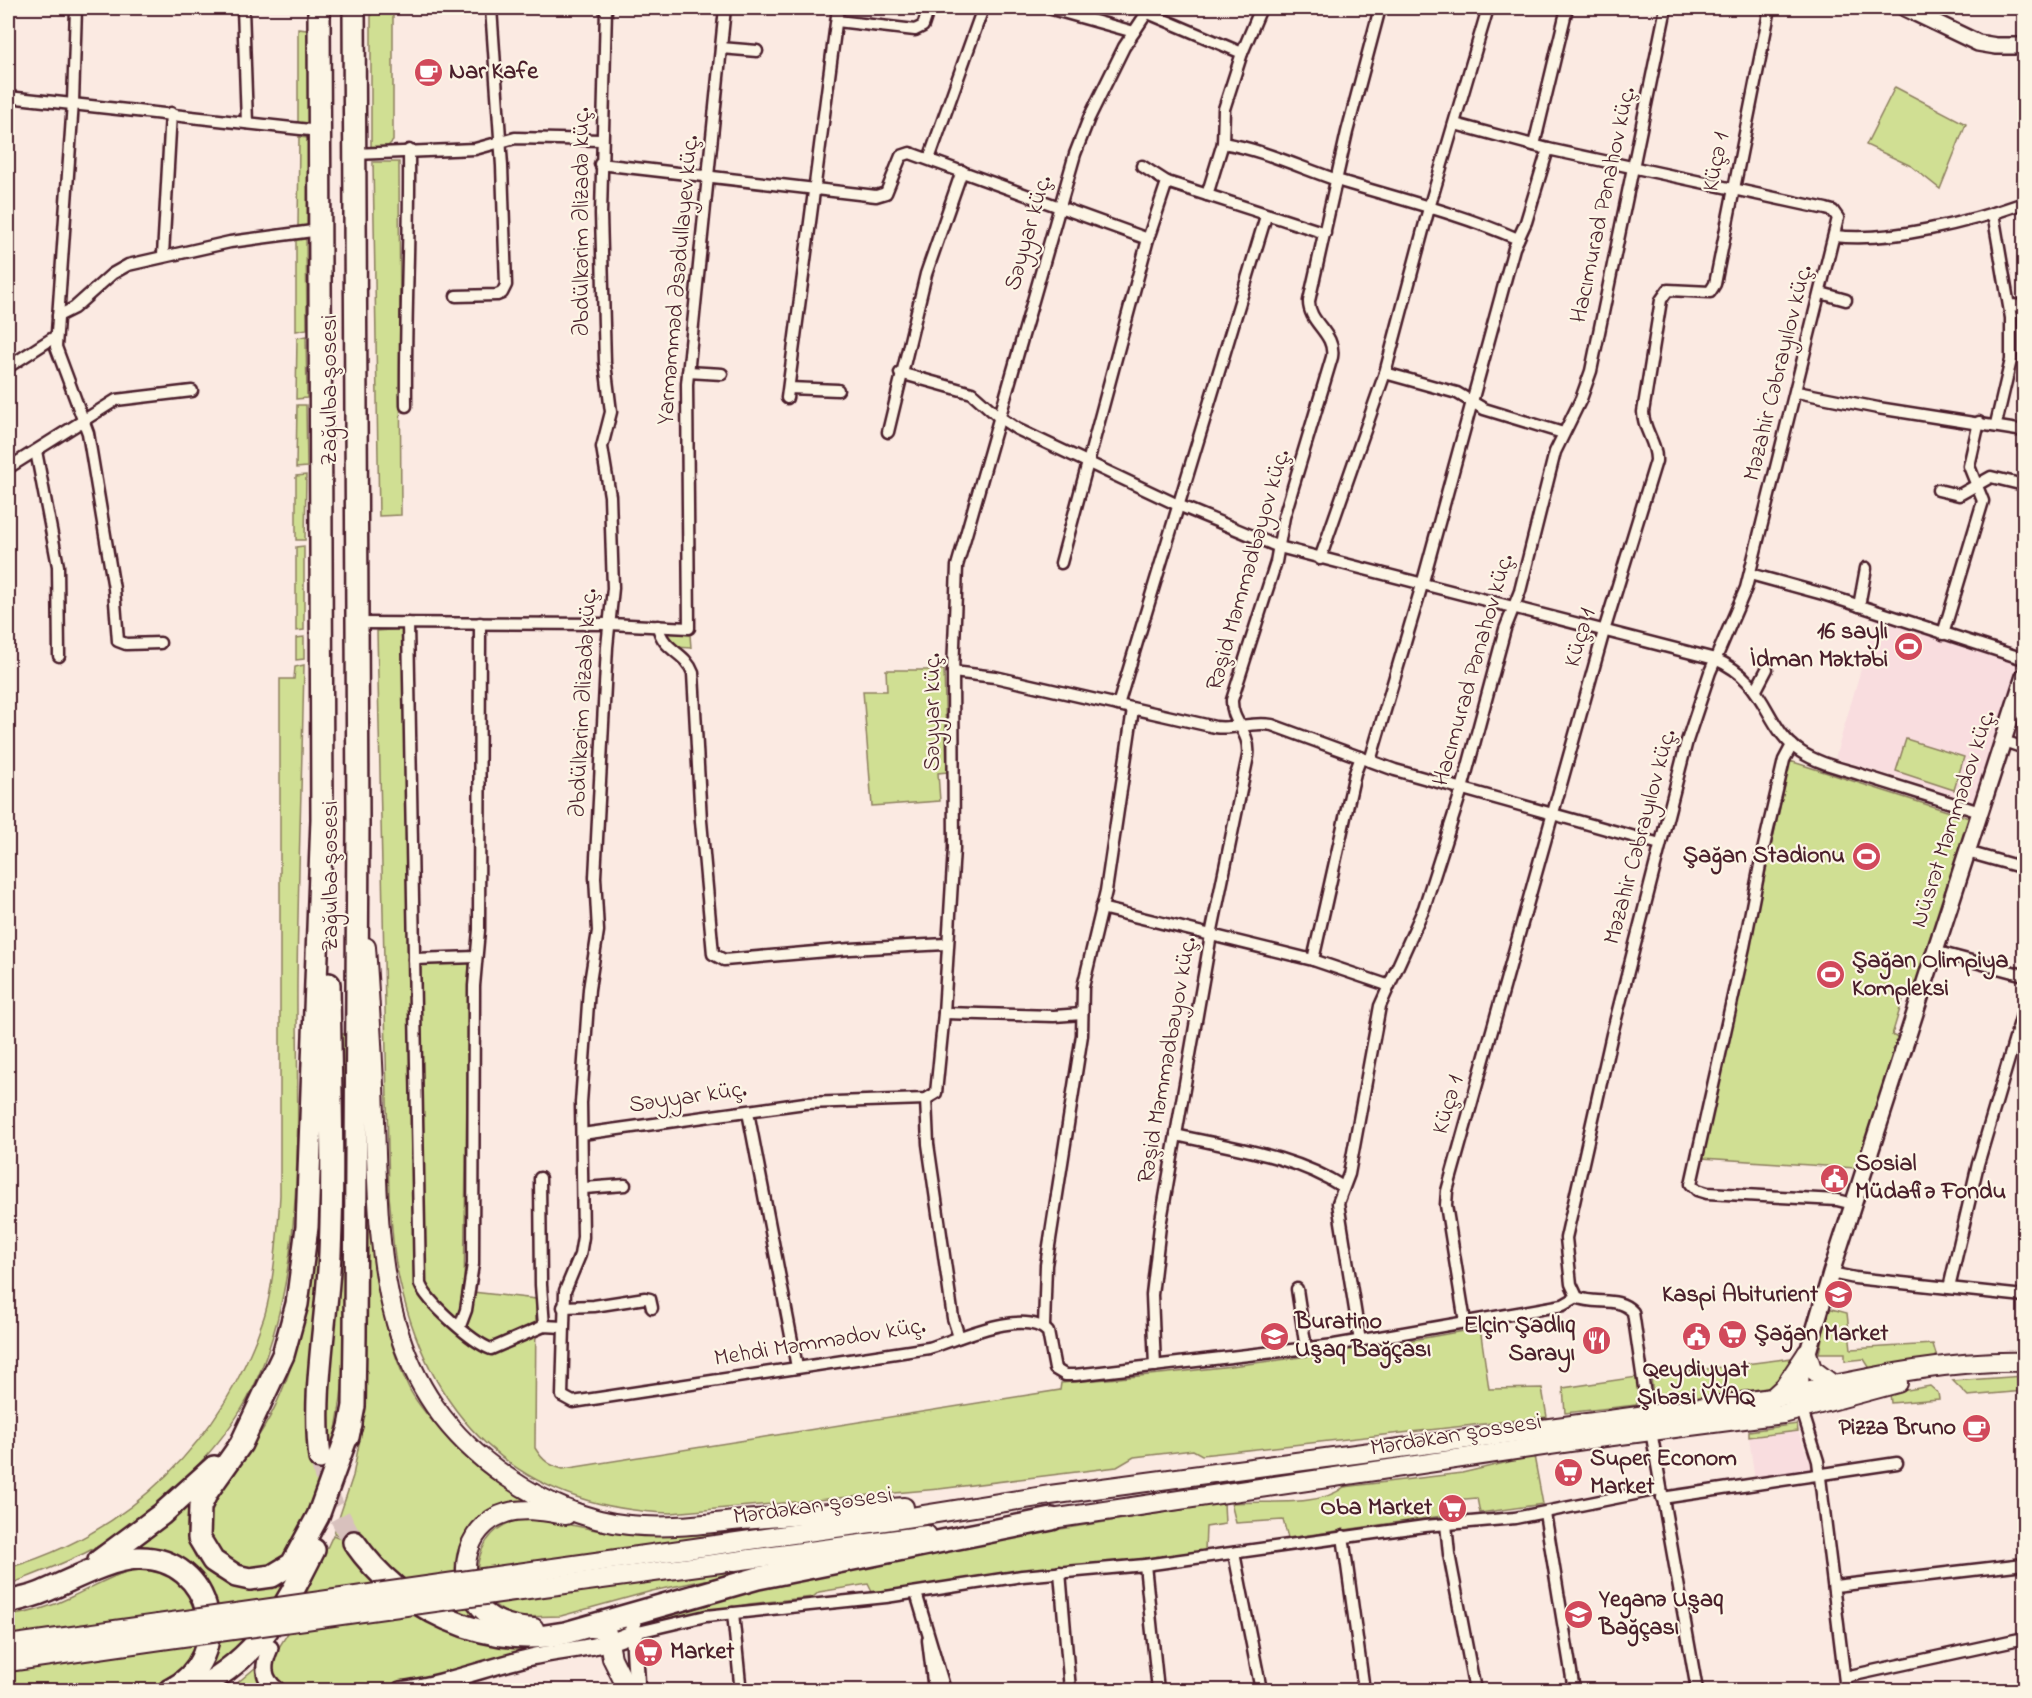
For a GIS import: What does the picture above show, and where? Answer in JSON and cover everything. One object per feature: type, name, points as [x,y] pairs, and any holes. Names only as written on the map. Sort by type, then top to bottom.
[{"type":"highway","name":"Zağulba şosesi","points":[[319,8],[322,819]]},
{"type":"highway","name":"Zağulba şosesi","points":[[195,1690],[221,1675],[260,1641],[288,1603],[321,1537],[338,1488],[351,1425],[355,1336],[358,822],[354,8]]},
{"type":"highway","points":[[322,819],[307,1227],[290,1334],[241,1444],[203,1499],[198,1517],[199,1538],[205,1551],[219,1566],[236,1576],[261,1579],[283,1571],[299,1555],[327,1496],[351,1425]]},
{"type":"highway","points":[[320,1458],[317,1398],[329,1284],[331,1206],[328,926],[322,819]]},
{"type":"highway","points":[[62,1584],[135,1536],[195,1485],[226,1452],[262,1401]]},
{"type":"highway","points":[[354,1542],[392,1585],[454,1622],[508,1637],[553,1636],[588,1627],[632,1623],[758,1578],[1052,1519]]},
{"type":"highway","points":[[220,1690],[251,1667],[270,1648],[289,1617],[321,1537]]},
{"type":"highway","points":[[8,1602],[117,1562],[138,1558],[172,1566],[192,1581],[206,1604],[209,1626],[207,1642],[193,1672],[170,1690]]},
{"type":"main road","points":[[358,822],[375,1105],[378,1218],[387,1292],[401,1342],[413,1370],[444,1419],[487,1463],[539,1497],[606,1521]]},
{"type":"main road","points":[[1807,1353],[1812,1369],[1832,1384]]},
{"type":"main road","points":[[1772,1398],[1785,1386],[1807,1353]]},
{"type":"main road","name":"Mərdəkan şossesi","points":[[1117,1509],[1649,1423],[1832,1384],[1944,1366],[2025,1362]]},
{"type":"main road","name":"Mərdəkan şossesi","points":[[1113,1486],[1649,1423],[1802,1410],[1906,1381],[2025,1371]]},
{"type":"main road","name":"Mərdəkan şosesi","points":[[520,1581],[1113,1486]]},
{"type":"main road","points":[[628,1690],[616,1668],[605,1631],[588,1627],[531,1628],[497,1620],[478,1605],[471,1593],[466,1573],[467,1556],[476,1534],[484,1524],[508,1512],[527,1510],[629,1525],[685,1525],[1050,1495]]},
{"type":"main road","name":"Mərdəkan şosesi","points":[[520,1581],[1052,1519],[1117,1509]]},
{"type":"main road","points":[[8,1662],[160,1632],[520,1581]]},
{"type":"main road","points":[[8,1645],[160,1632]]},
{"type":"street","points":[[76,8],[73,102],[56,336],[57,357],[85,422],[103,512],[115,596],[118,641],[126,644],[160,643]]},
{"type":"street","points":[[243,8],[247,123]]},
{"type":"street","points":[[456,296],[497,296],[505,290],[506,285],[491,8]]},
{"type":"street","name":"Əbdülkərim Əlizadə küç.","points":[[564,1399],[560,1392],[563,1307],[566,1284],[582,1247],[584,1188],[582,1134],[589,989],[597,931],[595,877],[613,588],[610,496],[602,447],[610,421],[611,401],[605,363],[600,164],[606,8]]},
{"type":"street","name":"Yarməmməd Əsədullayev küç.","points":[[658,626],[689,628],[686,427],[688,372],[710,175],[725,8]]},
{"type":"street","points":[[838,8],[788,393],[838,390]]},
{"type":"street","points":[[837,21],[915,30],[923,26],[929,8]]},
{"type":"street","points":[[929,159],[982,8]]},
{"type":"street","points":[[1048,8],[1134,32]]},
{"type":"street","points":[[1207,195],[1223,143],[1222,118],[1242,53],[1261,8]]},
{"type":"street","name":"Rəşid Məmmədbəyov küç.","points":[[1155,1366],[1154,1276],[1211,935],[1248,756],[1248,736],[1232,709],[1232,700],[1279,547],[1284,517],[1333,351],[1329,337],[1309,306],[1337,180],[1380,8]]},
{"type":"street","points":[[1320,558],[1385,372],[1429,208],[1488,8]]},
{"type":"street","points":[[1534,146],[1567,8]]},
{"type":"street","name":"Hacımurad Pənahov küç.","points":[[1360,1341],[1338,1203],[1349,1174],[1380,1006],[1387,985],[1418,924],[1462,789],[1505,629],[1520,591],[1545,482],[1563,433],[1581,399],[1591,371],[1666,8]]},
{"type":"street","name":"Küçə 1","points":[[1465,1322],[1446,1205],[1447,1191],[1605,631],[1656,461],[1656,452],[1643,421],[1643,412],[1661,300],[1668,290],[1703,293],[1713,289],[1770,8]]},
{"type":"street","points":[[1905,8],[1978,43],[1996,46],[2025,46]]},
{"type":"street","points":[[1149,10],[1242,53]]},
{"type":"street","name":"Səyyar küç.","points":[[582,1134],[805,1103],[926,1099],[931,1098],[938,1087],[955,814],[953,672],[957,566],[1081,134],[1124,47],[1149,10]]},
{"type":"street","points":[[721,48],[757,51]]},
{"type":"street","points":[[8,97],[73,102],[319,131]]},
{"type":"street","points":[[163,255],[171,113]]},
{"type":"street","points":[[1455,124],[1534,146],[1833,211],[1838,218],[1835,236],[1860,237],[1935,227],[2025,203]]},
{"type":"street","points":[[355,154],[475,149],[524,138],[601,140]]},
{"type":"street","points":[[1223,143],[1251,149],[1337,180],[1475,222],[1518,238]]},
{"type":"street","points":[[1313,960],[1365,759],[1422,585],[1518,238],[1526,222],[1548,149]]},
{"type":"street","points":[[406,406],[405,320],[411,248],[409,150]]},
{"type":"street","points":[[600,164],[816,186],[881,195],[888,189],[901,156],[910,153],[1149,239]]},
{"type":"street","points":[[1143,166],[1167,182],[1266,216],[1325,233]]},
{"type":"street","points":[[888,432],[900,373],[926,274],[962,171]]},
{"type":"street","points":[[1061,563],[1149,239],[1167,182]]},
{"type":"street","points":[[1993,213],[2010,305],[2011,360],[1996,424]]},
{"type":"street","points":[[1118,705],[1266,216]]},
{"type":"street","points":[[58,316],[74,308],[120,268],[163,255],[230,242],[320,230]]},
{"type":"street","name":"Məzahir Cəbrayılov küç.","points":[[1577,1297],[1571,1284],[1567,1265],[1567,1230],[1660,844],[1687,741],[1715,659],[1737,616],[1750,574],[1835,236]]},
{"type":"street","points":[[1821,293],[1846,300]]},
{"type":"street","points":[[2010,305],[2025,306]]},
{"type":"street","points":[[8,367],[56,336]]},
{"type":"street","points":[[688,372],[722,374]]},
{"type":"street","points":[[1385,372],[1457,393],[1484,409],[1563,433]]},
{"type":"street","points":[[900,373],[972,393],[999,417],[1017,429],[1178,505],[1279,547],[1715,659],[1738,670],[1756,690],[1792,745],[1812,758],[1980,812]]},
{"type":"street","points":[[8,468],[85,422],[116,400],[192,391]]},
{"type":"street","points":[[1797,392],[1878,408],[1996,424],[2025,431]]},
{"type":"street","points":[[1943,634],[1982,506],[1982,495],[1969,466],[1979,422]]},
{"type":"street","points":[[36,451],[58,566],[59,656]]},
{"type":"street","points":[[1938,490],[1959,495],[1996,477],[2025,485]]},
{"type":"street","points":[[1859,606],[1866,568]]},
{"type":"street","points":[[1750,574],[2025,659]]},
{"type":"street","points":[[356,623],[658,626],[662,641],[685,660],[693,673],[701,821],[714,954],[724,960],[850,949],[946,944]]},
{"type":"street","points":[[408,623],[420,1284],[428,1298],[479,1343],[491,1349],[544,1326],[563,1327]]},
{"type":"street","points":[[460,1326],[466,1310],[473,1264],[480,623]]},
{"type":"street","points":[[1756,690],[1767,669]]},
{"type":"street","points":[[953,672],[995,677],[1215,727],[1241,726],[1258,722],[1272,725],[1395,771],[1660,844]]},
{"type":"street","name":"Nüsrət Məmmədov küç.","points":[[1799,1392],[1807,1353],[1853,1204],[2025,676]]},
{"type":"street","points":[[1133,709],[1101,908],[1085,974],[1077,1072],[1046,1265],[1044,1327],[1050,1337],[1055,1369],[1065,1375],[1306,1349],[1563,1305],[1577,1297],[1591,1301],[1622,1304],[1633,1312],[1661,1494],[1697,1690]]},
{"type":"street","points":[[2004,741],[2025,748]]},
{"type":"street","points":[[1792,745],[1784,760],[1762,855],[1744,947],[1691,1175],[1691,1184],[1697,1190],[1707,1193],[1837,1200],[1853,1204]]},
{"type":"street","points":[[1967,852],[2025,868]]},
{"type":"street","points":[[1101,908],[1313,960],[1387,985]]},
{"type":"street","points":[[1934,951],[2025,975]]},
{"type":"street","points":[[414,959],[476,957]]},
{"type":"street","points":[[1949,1288],[1978,1164],[2025,1008]]},
{"type":"street","points":[[944,1013],[1054,1016],[1082,1014]]},
{"type":"street","points":[[926,1099],[926,1124],[941,1237],[953,1318],[959,1337]]},
{"type":"street","points":[[748,1112],[797,1367]]},
{"type":"street","points":[[1176,1135],[1283,1159],[1327,1177],[1343,1187]]},
{"type":"street","points":[[540,1178],[541,1286],[544,1326]]},
{"type":"street","points":[[584,1188],[625,1185]]},
{"type":"street","points":[[1831,1274],[2025,1296]]},
{"type":"street","points":[[1297,1289],[1306,1349]]},
{"type":"street","points":[[563,1307],[594,1306],[645,1298],[650,1299],[652,1308]]},
{"type":"street","name":"Mehdi Məmmədov küç.","points":[[564,1399],[573,1402],[929,1348],[991,1327],[1025,1324],[1044,1327]]},
{"type":"street","points":[[1799,1392],[1820,1475],[1846,1690]]},
{"type":"street","points":[[400,1690],[457,1679],[530,1658],[588,1649],[610,1643],[632,1623],[916,1593],[1060,1572],[1145,1565],[1343,1536],[1446,1524],[1505,1520],[1661,1494],[1820,1475],[1897,1463]]},
{"type":"street","points":[[1545,1513],[1574,1690]]},
{"type":"street","points":[[1446,1524],[1449,1554],[1474,1690]]},
{"type":"street","points":[[1343,1536],[1364,1690]]},
{"type":"street","points":[[1234,1553],[1261,1690]]},
{"type":"street","points":[[1834,1586],[2025,1564]]},
{"type":"street","points":[[1145,1565],[1158,1690]]},
{"type":"street","points":[[1060,1572],[1070,1690]]},
{"type":"street","points":[[916,1593],[945,1690]]},
{"type":"street","points":[[733,1613],[740,1683]]},
{"type":"street","points":[[632,1623],[637,1690]]},
{"type":"street","points":[[930,1636],[927,1645],[934,1690]]},
{"type":"street","points":[[1845,1677],[2025,1638]]},
{"type":"street","points":[[270,1648],[265,1662],[264,1675],[277,1690]]},
{"type":"shaded area","points":[[1876,618],[2019,664],[1973,801],[1835,758]]},
{"type":"shaded area","points":[[1798,1431],[1814,1472],[1755,1481],[1749,1437]]},
{"type":"green space","points":[[371,8],[393,8],[393,141],[387,147],[371,148]]},
{"type":"green space","points":[[298,29],[307,30],[309,124],[298,123]]},
{"type":"green space","points":[[1895,87],[1966,124],[1940,189],[1911,166],[1866,145]]},
{"type":"green space","points":[[299,137],[308,138],[307,227],[298,228]]},
{"type":"green space","points":[[373,162],[399,162],[401,515],[379,516]]},
{"type":"green space","points":[[306,239],[307,329],[296,331],[296,240]]},
{"type":"green space","points":[[306,336],[307,398],[296,399],[297,338]]},
{"type":"green space","points":[[297,405],[306,405],[307,467],[296,468]]},
{"type":"green space","points":[[306,475],[305,540],[296,540],[296,476]]},
{"type":"green space","points":[[304,546],[304,630],[296,631],[296,547]]},
{"type":"green space","points":[[403,629],[410,965],[469,963],[464,1291],[536,1299],[535,1448],[547,1462],[563,1469],[1060,1390],[1061,1383],[1271,1361],[1480,1328],[1489,1389],[1542,1388],[1547,1417],[1202,1455],[1193,1450],[1134,1457],[1117,1467],[939,1489],[671,1513],[616,1507],[567,1494],[524,1473],[487,1445],[456,1410],[430,1369],[411,1322],[395,1260],[389,1196],[377,631]]},
{"type":"green space","points":[[665,632],[690,635],[691,648],[675,647],[665,638]]},
{"type":"green space","points":[[304,637],[304,659],[296,660],[296,638]]},
{"type":"green space","points":[[304,665],[295,1195],[282,1302],[268,1352],[248,1398],[235,1420],[177,1486],[131,1525],[108,1540],[85,1553],[8,1585],[8,1568],[53,1552],[94,1531],[133,1505],[167,1475],[198,1440],[224,1402],[247,1361],[264,1317],[273,1274],[280,1195],[280,679],[294,679],[295,667]]},
{"type":"green space","points":[[886,670],[944,670],[947,772],[938,773],[940,801],[872,806],[863,691],[887,691]]},
{"type":"green space","points":[[1906,739],[1964,757],[1954,790],[1896,771]]},
{"type":"green space","name":"Şağan Olimpiya Kompleksi","points":[[1790,761],[1969,818],[1913,993],[1905,992],[1892,1035],[1898,1038],[1856,1168],[1702,1158]]},
{"type":"green space","points":[[340,1034],[346,1034],[347,1317],[339,1415],[330,1456],[324,1411],[325,1385],[341,1259],[343,1175]]},
{"type":"green space","points":[[320,1050],[324,1052],[321,1223],[307,1416],[310,1462],[330,1459],[307,1533],[296,1553],[287,1563],[273,1571],[258,1574],[244,1573],[218,1558],[209,1546],[204,1532],[205,1506],[216,1487],[260,1435],[273,1412],[292,1363],[304,1320],[311,1257]]},
{"type":"green space","points":[[364,1071],[368,1192],[375,1273],[394,1351],[414,1397],[442,1432],[487,1475],[531,1502],[503,1505],[487,1511],[477,1519],[462,1539],[456,1564],[458,1589],[465,1603],[482,1622],[454,1613],[401,1581],[356,1527],[343,1537],[334,1533],[353,1476],[363,1422]]},
{"type":"green space","points":[[1828,1308],[1847,1313],[1851,1349],[1933,1344],[1937,1358],[1874,1375],[1864,1359],[1845,1361],[1845,1353],[1819,1353]]},
{"type":"green space","points":[[1792,1358],[1781,1380],[1774,1387],[1659,1403],[1653,1398],[1651,1376]]},
{"type":"green space","points":[[2024,1376],[2024,1391],[1968,1396],[1953,1381]]},
{"type":"green space","points":[[1637,1377],[1641,1397],[1636,1405],[1565,1413],[1563,1388]]},
{"type":"green space","points":[[1930,1386],[1938,1393],[1939,1399],[1891,1403],[1890,1393]]},
{"type":"green space","points":[[1797,1424],[1798,1431],[1749,1437],[1749,1431]]},
{"type":"green space","points":[[1534,1456],[1543,1504],[1480,1513],[1477,1498],[1441,1501],[1442,1516],[1288,1538],[1283,1520],[1236,1523],[1231,1503],[1290,1502],[1320,1498],[1344,1487],[1462,1473]]},
{"type":"green space","points":[[191,1501],[187,1529],[191,1547],[200,1563],[212,1575],[226,1583],[243,1588],[260,1588],[277,1583],[293,1574],[282,1594],[238,1651],[199,1677],[214,1606],[132,1550]]},
{"type":"green space","points":[[1224,1503],[1225,1524],[1206,1527],[1205,1551],[872,1592],[868,1584],[819,1592],[813,1597],[749,1604],[648,1624],[646,1621],[759,1585],[1005,1538]]},
{"type":"green space","points":[[526,1518],[639,1536],[841,1521],[477,1569],[482,1549],[492,1534],[507,1524]]},
{"type":"green space","points":[[333,1535],[343,1539],[368,1573],[527,1645],[560,1644],[595,1638],[432,1679],[354,1690],[283,1689],[274,1682],[271,1660],[288,1633]]},
{"type":"green space","points":[[865,1547],[652,1591],[561,1616],[521,1617],[508,1614],[489,1601]]},
{"type":"green space","points":[[136,1569],[149,1570],[175,1580],[188,1593],[201,1612],[8,1639],[8,1616],[56,1604]]},
{"type":"green space","points":[[202,1640],[175,1680],[151,1690],[8,1690],[8,1669]]},
{"type":"green space","points":[[262,1662],[270,1690],[229,1690]]},
{"type":"tunnel","points":[[320,1458],[331,1501],[354,1542]]},
{"type":"place","name":"Nar Kafe","points":[[428,72]]},
{"type":"place","name":"16 saylı İdman Məktəbi","points":[[1909,646]]},
{"type":"place","name":"Şağan Stadionu","points":[[1866,856]]},
{"type":"place","name":"Şağan Olimpiya Kompleksi","points":[[1831,975]]},
{"type":"place","name":"Sosial Müdafiə Fondu","points":[[1834,1178]]},
{"type":"place","name":"Kaspi Abiturient","points":[[1839,1295]]},
{"type":"place","name":"Şağan Market","points":[[1733,1334]]},
{"type":"place","name":"Buratino Uşaq Bağçası","points":[[1274,1336]]},
{"type":"place","name":"Qeydiyyat Şıbəsi VVAQ","points":[[1696,1337]]},
{"type":"place","name":"Elçin Şadlıq Sarayı","points":[[1596,1340]]},
{"type":"place","name":"Pizza Bruno","points":[[1977,1428]]},
{"type":"place","name":"Super Econom Market","points":[[1569,1473]]},
{"type":"place","name":"Oba Market","points":[[1453,1508]]},
{"type":"place","name":"Yeganə Uşaq Bağçası","points":[[1578,1614]]},
{"type":"place","name":"Market","points":[[649,1652]]}]
